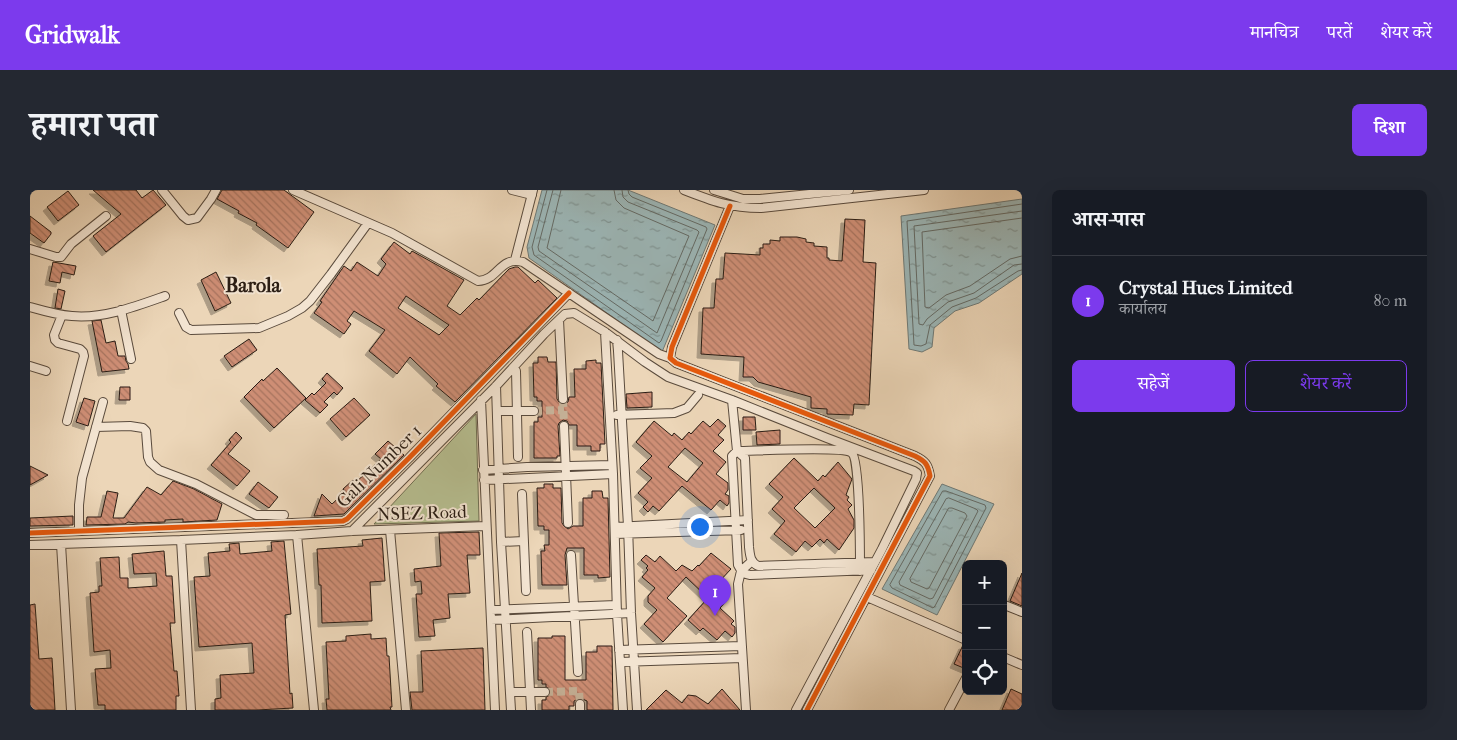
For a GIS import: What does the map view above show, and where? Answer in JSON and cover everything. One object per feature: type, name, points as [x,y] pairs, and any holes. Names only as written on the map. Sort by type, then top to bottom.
[{"type":"street","points":[[162,190],[188,220],[197,218],[216,190]]},
{"type":"street","points":[[293,190],[392,233],[478,281],[485,281],[507,262],[515,260],[523,262],[659,354],[670,358],[676,363],[924,461],[928,466],[930,476],[807,710]]},
{"type":"street","points":[[512,190],[532,192],[515,260]]},
{"type":"street","points":[[684,190],[710,200],[742,208],[761,208],[924,190]]},
{"type":"street","points":[[714,190],[743,199],[760,200],[849,190]]},
{"type":"street","points":[[670,358],[672,348],[730,206]]},
{"type":"street","points":[[30,249],[60,258],[71,244],[106,216]]},
{"type":"street","points":[[179,314],[186,327],[191,330],[259,328],[288,316],[310,301],[368,222]]},
{"type":"street","name":"Gali Number 1","points":[[30,533],[346,519],[409,458],[569,293]]},
{"type":"street","points":[[30,307],[62,315],[81,316],[121,310],[166,296]]},
{"type":"street","points":[[121,310],[131,359]]},
{"type":"street","points":[[352,531],[565,314],[574,313],[605,332],[668,377],[732,400],[917,473],[905,504],[796,710]]},
{"type":"street","points":[[62,315],[54,335],[55,340],[58,343],[80,349],[84,356],[67,421]]},
{"type":"street","points":[[559,320],[563,399]]},
{"type":"street","points":[[605,332],[613,474],[616,605],[623,710]]},
{"type":"street","points":[[616,340],[626,486],[637,710]]},
{"type":"street","points":[[30,366],[46,371]]},
{"type":"street","points":[[516,371],[518,457]]},
{"type":"street","points":[[608,376],[619,375]]},
{"type":"street","points":[[496,386],[501,542],[511,710]]},
{"type":"street","points":[[610,416],[674,414],[687,408],[698,395]]},
{"type":"street","points":[[481,400],[495,710]]},
{"type":"street","points":[[732,400],[737,451],[745,458],[749,547],[754,564],[758,566],[805,564],[860,567],[871,570]]},
{"type":"street","points":[[79,531],[82,478],[103,402]]},
{"type":"street","points":[[497,412],[534,411]]},
{"type":"street","points":[[96,427],[130,426],[143,428],[146,431],[148,457],[150,462],[159,470],[196,484],[256,515],[284,515]]},
{"type":"street","points":[[564,426],[568,523]]},
{"type":"street","points":[[860,567],[857,477],[855,457],[852,453],[828,450],[737,451],[732,456],[738,565],[745,574],[805,573],[860,567],[875,562]]},
{"type":"street","points":[[484,470],[612,465]]},
{"type":"street","points":[[484,480],[613,474]]},
{"type":"street","points":[[613,486],[626,486]]},
{"type":"street","points":[[522,494],[526,591]]},
{"type":"street","points":[[615,531],[748,520]]},
{"type":"street","points":[[682,524],[683,533]]},
{"type":"street","name":"NSEZ Road","points":[[30,545],[486,526]]},
{"type":"street","points":[[390,530],[406,710]]},
{"type":"street","points":[[628,530],[683,533],[748,530]]},
{"type":"street","points":[[297,535],[314,710]]},
{"type":"street","points":[[181,540],[191,710]]},
{"type":"street","points":[[501,542],[524,541]]},
{"type":"street","points":[[61,544],[71,710]]},
{"type":"street","points":[[571,555],[578,672]]},
{"type":"street","points":[[746,710],[738,584],[741,571],[752,561]]},
{"type":"street","points":[[805,564],[805,573]]},
{"type":"street","points":[[616,581],[630,581]]},
{"type":"street","points":[[867,597],[962,638]]},
{"type":"street","points":[[490,610],[616,605]]},
{"type":"street","points":[[1007,606],[1022,612]]},
{"type":"street","points":[[491,620],[631,613]]},
{"type":"street","points":[[526,632],[531,710]]},
{"type":"street","points":[[619,650],[741,646]]},
{"type":"street","points":[[620,662],[742,658]]},
{"type":"street","points":[[1007,659],[1022,665]]},
{"type":"street","points":[[949,710],[962,686]]},
{"type":"street","points":[[510,692],[544,692]]},
{"type":"green space","points":[[476,414],[479,521],[374,524]]},
{"type":"water","points":[[542,190],[628,190],[715,225],[662,352],[529,258],[527,247]]},
{"type":"water","points":[[1022,199],[1022,274],[979,303],[955,311],[934,328],[932,347],[922,352],[909,349],[901,216]]},
{"type":"water","points":[[942,484],[994,504],[965,560],[962,560],[962,566],[937,615],[882,589]]},
{"type":"building","points":[[93,190],[136,190],[142,198],[153,190],[166,205],[106,252],[93,236],[121,214]]},
{"type":"building","points":[[222,190],[284,190],[314,212],[288,248],[256,225],[257,223],[217,199]]},
{"type":"building","points":[[68,191],[79,205],[58,221],[47,207]]},
{"type":"building","points":[[30,216],[51,232],[44,243],[30,233]]},
{"type":"building","points":[[845,219],[865,220],[863,262],[876,263],[869,405],[854,404],[853,415],[827,414],[827,409],[811,408],[811,397],[758,382],[753,377],[743,377],[744,357],[701,354],[703,308],[714,308],[716,279],[723,279],[725,253],[760,255],[760,248],[763,248],[763,244],[770,244],[770,240],[780,241],[780,237],[797,237],[806,239],[806,242],[814,243],[814,246],[827,247],[827,258],[829,260],[842,261]]},
{"type":"building","points":[[394,242],[410,254],[412,251],[464,280],[447,306],[460,315],[477,298],[479,300],[509,269],[515,267],[518,267],[535,283],[538,280],[557,298],[455,402],[436,386],[438,384],[410,357],[397,374],[369,351],[385,330],[354,311],[347,321],[351,324],[344,334],[314,313],[344,266],[351,271],[357,262],[378,276],[386,264],[381,259]],"holes":[[[406,296],[449,325],[439,335],[398,308]]]},
{"type":"building","points":[[53,262],[76,266],[74,275],[62,272],[60,283],[49,281]]},
{"type":"building","points":[[216,272],[231,303],[215,311],[201,280]]},
{"type":"building","points":[[58,289],[65,291],[61,309],[55,308]]},
{"type":"building","points":[[101,320],[106,343],[115,341],[118,356],[125,356],[129,369],[102,372],[92,321]]},
{"type":"building","points":[[249,339],[257,350],[232,367],[224,356]]},
{"type":"building","points":[[538,357],[547,357],[548,362],[556,362],[557,399],[563,405],[568,402],[569,397],[575,397],[574,369],[586,369],[586,361],[596,360],[596,363],[601,363],[605,444],[600,444],[600,451],[591,451],[591,446],[577,446],[577,425],[569,425],[567,421],[563,420],[558,426],[560,456],[557,456],[557,458],[534,458],[534,422],[538,422],[538,417],[542,417],[542,401],[537,401],[537,397],[534,397],[533,363],[538,363]]},
{"type":"building","points":[[277,368],[306,398],[274,428],[244,397],[262,379],[263,381]]},
{"type":"building","points":[[327,373],[343,388],[337,395],[334,392],[324,402],[328,405],[320,413],[305,400],[312,393],[314,395],[326,383],[322,379]]},
{"type":"building","points":[[120,387],[130,387],[130,400],[119,400]]},
{"type":"building","points":[[652,392],[652,407],[627,408],[626,394]]},
{"type":"building","points":[[84,398],[95,401],[88,426],[76,422]]},
{"type":"building","points":[[354,398],[370,415],[346,437],[330,419]]},
{"type":"building","points":[[743,417],[755,417],[756,430],[743,430]]},
{"type":"building","points":[[718,419],[726,426],[718,435],[724,440],[713,451],[726,462],[716,474],[728,483],[728,490],[725,494],[729,496],[727,506],[720,500],[711,510],[682,486],[659,511],[653,506],[648,512],[643,507],[648,502],[638,493],[652,478],[640,468],[652,456],[636,442],[654,421],[672,436],[674,433],[682,440],[689,432],[691,434],[703,421],[710,427]],"holes":[[[685,448],[703,463],[687,482],[668,467]]]},
{"type":"building","points":[[780,430],[780,444],[757,445],[756,432]]},
{"type":"building","points":[[236,432],[242,438],[228,454],[250,471],[237,486],[211,465],[231,442],[229,440]]},
{"type":"building","points":[[388,441],[404,455],[344,514],[314,516],[322,494],[332,504],[345,492],[343,489],[353,480],[355,483],[381,459],[375,454]]},
{"type":"building","points":[[794,458],[818,481],[823,475],[825,477],[838,462],[852,479],[846,495],[849,497],[847,500],[852,505],[848,509],[854,520],[854,528],[839,550],[827,539],[824,543],[820,539],[812,547],[805,541],[796,552],[774,534],[785,521],[772,509],[783,497],[769,484]],"holes":[[[814,488],[835,508],[815,528],[794,508]]]},
{"type":"building","points":[[30,466],[48,475],[30,485]]},
{"type":"building","points":[[173,481],[194,489],[222,504],[217,520],[183,522],[183,519],[165,520],[165,522],[86,525],[87,517],[101,517],[107,491],[118,493],[113,518],[124,518],[147,487],[161,495]]},
{"type":"building","points":[[258,482],[278,497],[269,508],[249,494]]},
{"type":"building","points":[[544,484],[553,484],[553,488],[561,488],[562,523],[568,529],[573,526],[583,526],[583,498],[592,498],[592,491],[602,491],[603,498],[608,498],[610,577],[598,578],[598,575],[584,575],[584,548],[567,548],[565,555],[567,585],[542,585],[541,551],[545,551],[544,545],[549,545],[549,530],[544,530],[544,526],[538,526],[537,488],[544,488]]},
{"type":"building","points":[[73,516],[73,525],[30,526],[30,518]]},
{"type":"building","points":[[479,532],[480,555],[467,555],[470,593],[448,594],[450,618],[433,620],[435,636],[419,637],[416,594],[422,594],[421,581],[415,582],[414,569],[441,566],[439,533]]},
{"type":"building","points":[[382,538],[385,581],[370,582],[372,621],[322,623],[321,585],[319,585],[317,549],[363,546],[362,540]]},
{"type":"building","points":[[284,541],[291,614],[285,615],[290,694],[292,693],[293,708],[215,710],[215,699],[221,698],[220,675],[254,673],[252,643],[199,647],[194,577],[210,576],[208,553],[230,551],[229,544],[239,543],[240,554],[272,551],[271,542]]},
{"type":"building","points":[[164,551],[166,576],[172,576],[175,623],[170,623],[174,671],[177,671],[179,696],[176,696],[176,710],[105,710],[105,705],[98,705],[95,669],[111,668],[110,650],[94,652],[90,593],[99,592],[99,586],[102,586],[100,558],[119,557],[120,578],[128,578],[128,588],[157,586],[156,573],[134,574],[132,554]]},
{"type":"building","points":[[711,553],[731,569],[718,583],[729,595],[720,608],[734,621],[731,624],[735,627],[735,633],[732,637],[725,631],[717,640],[703,628],[700,631],[688,620],[708,598],[686,577],[667,598],[687,616],[663,642],[644,624],[657,610],[648,602],[648,596],[655,588],[642,577],[648,570],[646,568],[648,566],[641,560],[646,555],[655,562],[660,556],[676,571],[682,565],[692,571]]},
{"type":"building","points":[[1022,573],[1022,606],[1010,601]]},
{"type":"building","points":[[35,604],[39,659],[52,658],[55,710],[30,710],[30,605]]},
{"type":"building","points":[[371,634],[371,639],[386,638],[387,656],[389,656],[391,710],[327,710],[326,699],[329,699],[326,642],[346,641],[346,636]]},
{"type":"building","points":[[552,636],[565,636],[565,680],[586,680],[586,652],[597,652],[597,646],[612,646],[613,710],[587,710],[587,701],[580,698],[574,701],[574,706],[569,706],[569,710],[542,710],[542,700],[546,700],[546,697],[551,692],[546,687],[546,684],[542,684],[542,680],[538,680],[538,638],[552,638]]},
{"type":"building","points":[[962,647],[962,667],[954,664]]},
{"type":"building","points":[[483,648],[485,710],[412,710],[410,692],[423,692],[421,651]]},
{"type":"building","points":[[722,689],[740,710],[646,710],[666,690],[682,703],[688,695],[696,696],[708,704]]},
{"type":"building","points":[[1011,689],[1022,694],[1022,710],[1002,710]]},
{"type":"tunnel","points":[[563,399],[564,426]]},
{"type":"tunnel","points":[[534,411],[564,410]]},
{"type":"tunnel","points":[[545,692],[579,691],[580,704]]},
{"type":"cycle path","points":[[730,206],[672,347],[670,358],[676,363],[915,456],[926,463],[930,476],[807,710]]},
{"type":"cycle path","points":[[30,533],[343,521],[409,458],[569,293]]},
{"type":"place","name":"Crystal Hues Limited","points":[[715,616]]},
{"type":"district","name":"Barola","points":[[253,285]]}]
